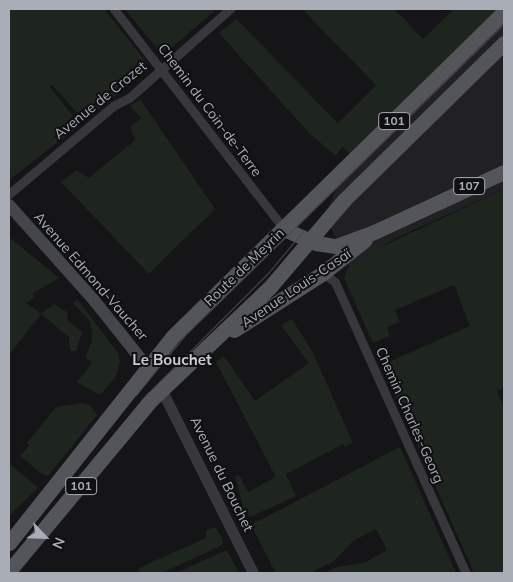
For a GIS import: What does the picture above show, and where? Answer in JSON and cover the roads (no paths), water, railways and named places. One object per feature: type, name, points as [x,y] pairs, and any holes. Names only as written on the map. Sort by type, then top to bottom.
[{"type":"main road","name":"Route de Meyrin","points":[[9,543],[182,326],[284,229],[504,12]]},
{"type":"main road","name":"Route de Meyrin","points":[[9,572],[161,389],[216,340],[278,278],[306,240],[344,200],[504,43]]},
{"type":"main road","name":"Avenue Louis-Casaï","points":[[284,229],[306,240],[336,246],[374,232],[504,172]]},
{"type":"main road","name":"Avenue Edmond-Vaucher","points":[[9,205],[93,299],[148,368]]},
{"type":"main road","name":"Avenue Louis-Casaï","points":[[216,340],[322,273],[374,232]]},
{"type":"main road","points":[[148,368],[161,389]]},
{"type":"street","name":"Chemin du Coin-de-Terre","points":[[114,9],[161,67],[284,229]]},
{"type":"street","name":"Avenue de Crozet","points":[[9,194],[113,106],[129,98],[161,67],[230,9]]},
{"type":"street","name":"Chemin Charles-Georg","points":[[322,273],[335,282],[466,573]]},
{"type":"street","name":"Avenue du Bouchet","points":[[161,389],[253,573]]},
{"type":"tram line","points":[[136,395],[185,335],[504,24]]},
{"type":"tram line","points":[[141,400],[268,273],[304,230]]},
{"type":"district","name":"Le Bouchet","points":[[172,360]]}]
